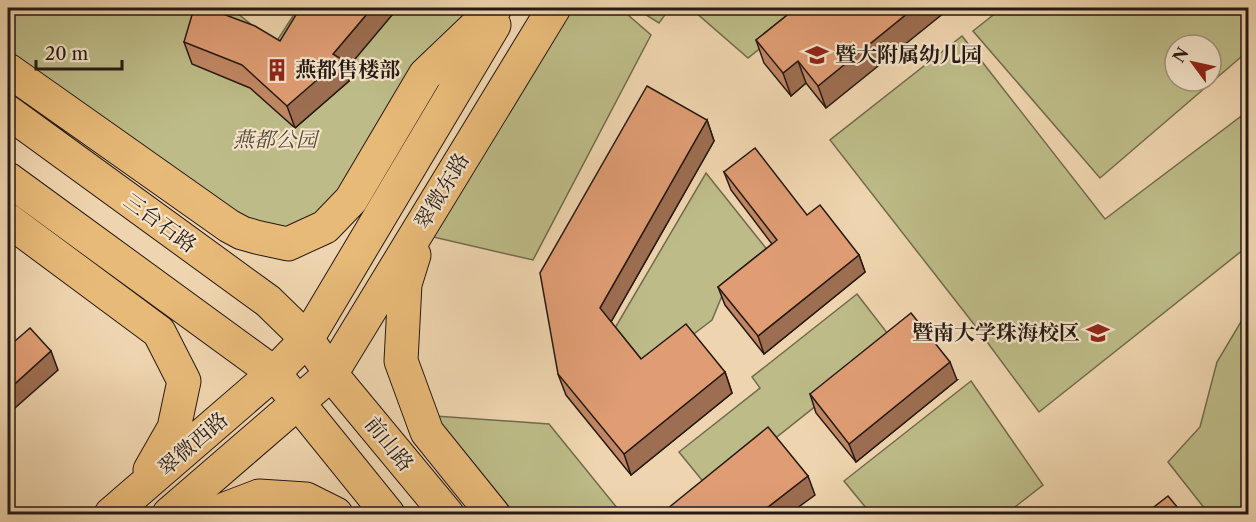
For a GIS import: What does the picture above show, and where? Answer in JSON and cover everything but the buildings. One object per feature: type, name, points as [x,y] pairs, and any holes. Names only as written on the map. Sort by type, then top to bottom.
[{"type":"main road","points":[[8,70],[229,226],[242,233],[288,244],[325,227],[351,200],[425,75],[495,8]]},
{"type":"main road","name":"翠微东路","points":[[274,373],[306,339],[504,8]]},
{"type":"main road","name":"翠微东路","points":[[298,402],[331,374],[554,8]]},
{"type":"main road","name":"三台石路","points":[[8,112],[268,301],[306,339],[331,374]]},
{"type":"main road","points":[[8,179],[274,373],[388,514]]},
{"type":"main road","points":[[427,216],[405,284],[401,361],[427,432],[493,514]]},
{"type":"main road","points":[[8,220],[159,332],[184,381],[174,428],[136,493]]},
{"type":"main road","name":"翠微西路","points":[[111,514],[274,373]]},
{"type":"main road","name":"前山路","points":[[331,374],[447,514]]},
{"type":"main road","name":"翠微西路","points":[[170,514],[298,402]]},
{"type":"main road","points":[[217,514],[259,496],[306,499],[336,514]]},
{"type":"green space","name":"燕都公园","points":[[8,8],[231,8],[275,44],[298,8],[495,8],[350,200],[288,244],[8,70]]},
{"type":"green space","points":[[565,8],[620,8],[651,35],[533,260],[429,236]]},
{"type":"green space","points":[[635,8],[670,8],[659,23]]},
{"type":"green space","points":[[696,8],[811,8],[748,58],[694,11]]},
{"type":"green space","points":[[1002,8],[1248,8],[1248,51],[1223,72],[1223,33],[1163,33],[1163,93],[1199,93],[1100,178],[973,31]]},
{"type":"green space","points":[[962,36],[1105,219],[1248,111],[1248,246],[1039,412],[973,323],[830,140]]},
{"type":"green space","points":[[706,173],[773,257],[722,296],[712,320],[648,369],[615,328]]},
{"type":"green space","points":[[857,294],[895,343],[710,490],[679,452],[760,388],[752,377]]},
{"type":"green space","points":[[1248,310],[1248,514],[1209,514],[1168,462],[1200,427],[1217,362]]},
{"type":"green space","points":[[971,381],[1043,485],[1006,514],[871,514],[844,481]]},
{"type":"green space","points":[[435,416],[549,424],[622,514],[515,514]]},
{"type":"place","name":"暨大附属幼儿园","points":[[817,55]]},
{"type":"place","name":"燕都售楼部","points":[[277,70]]},
{"type":"place","name":"暨南大学珠海校区","points":[[1098,333]]}]
